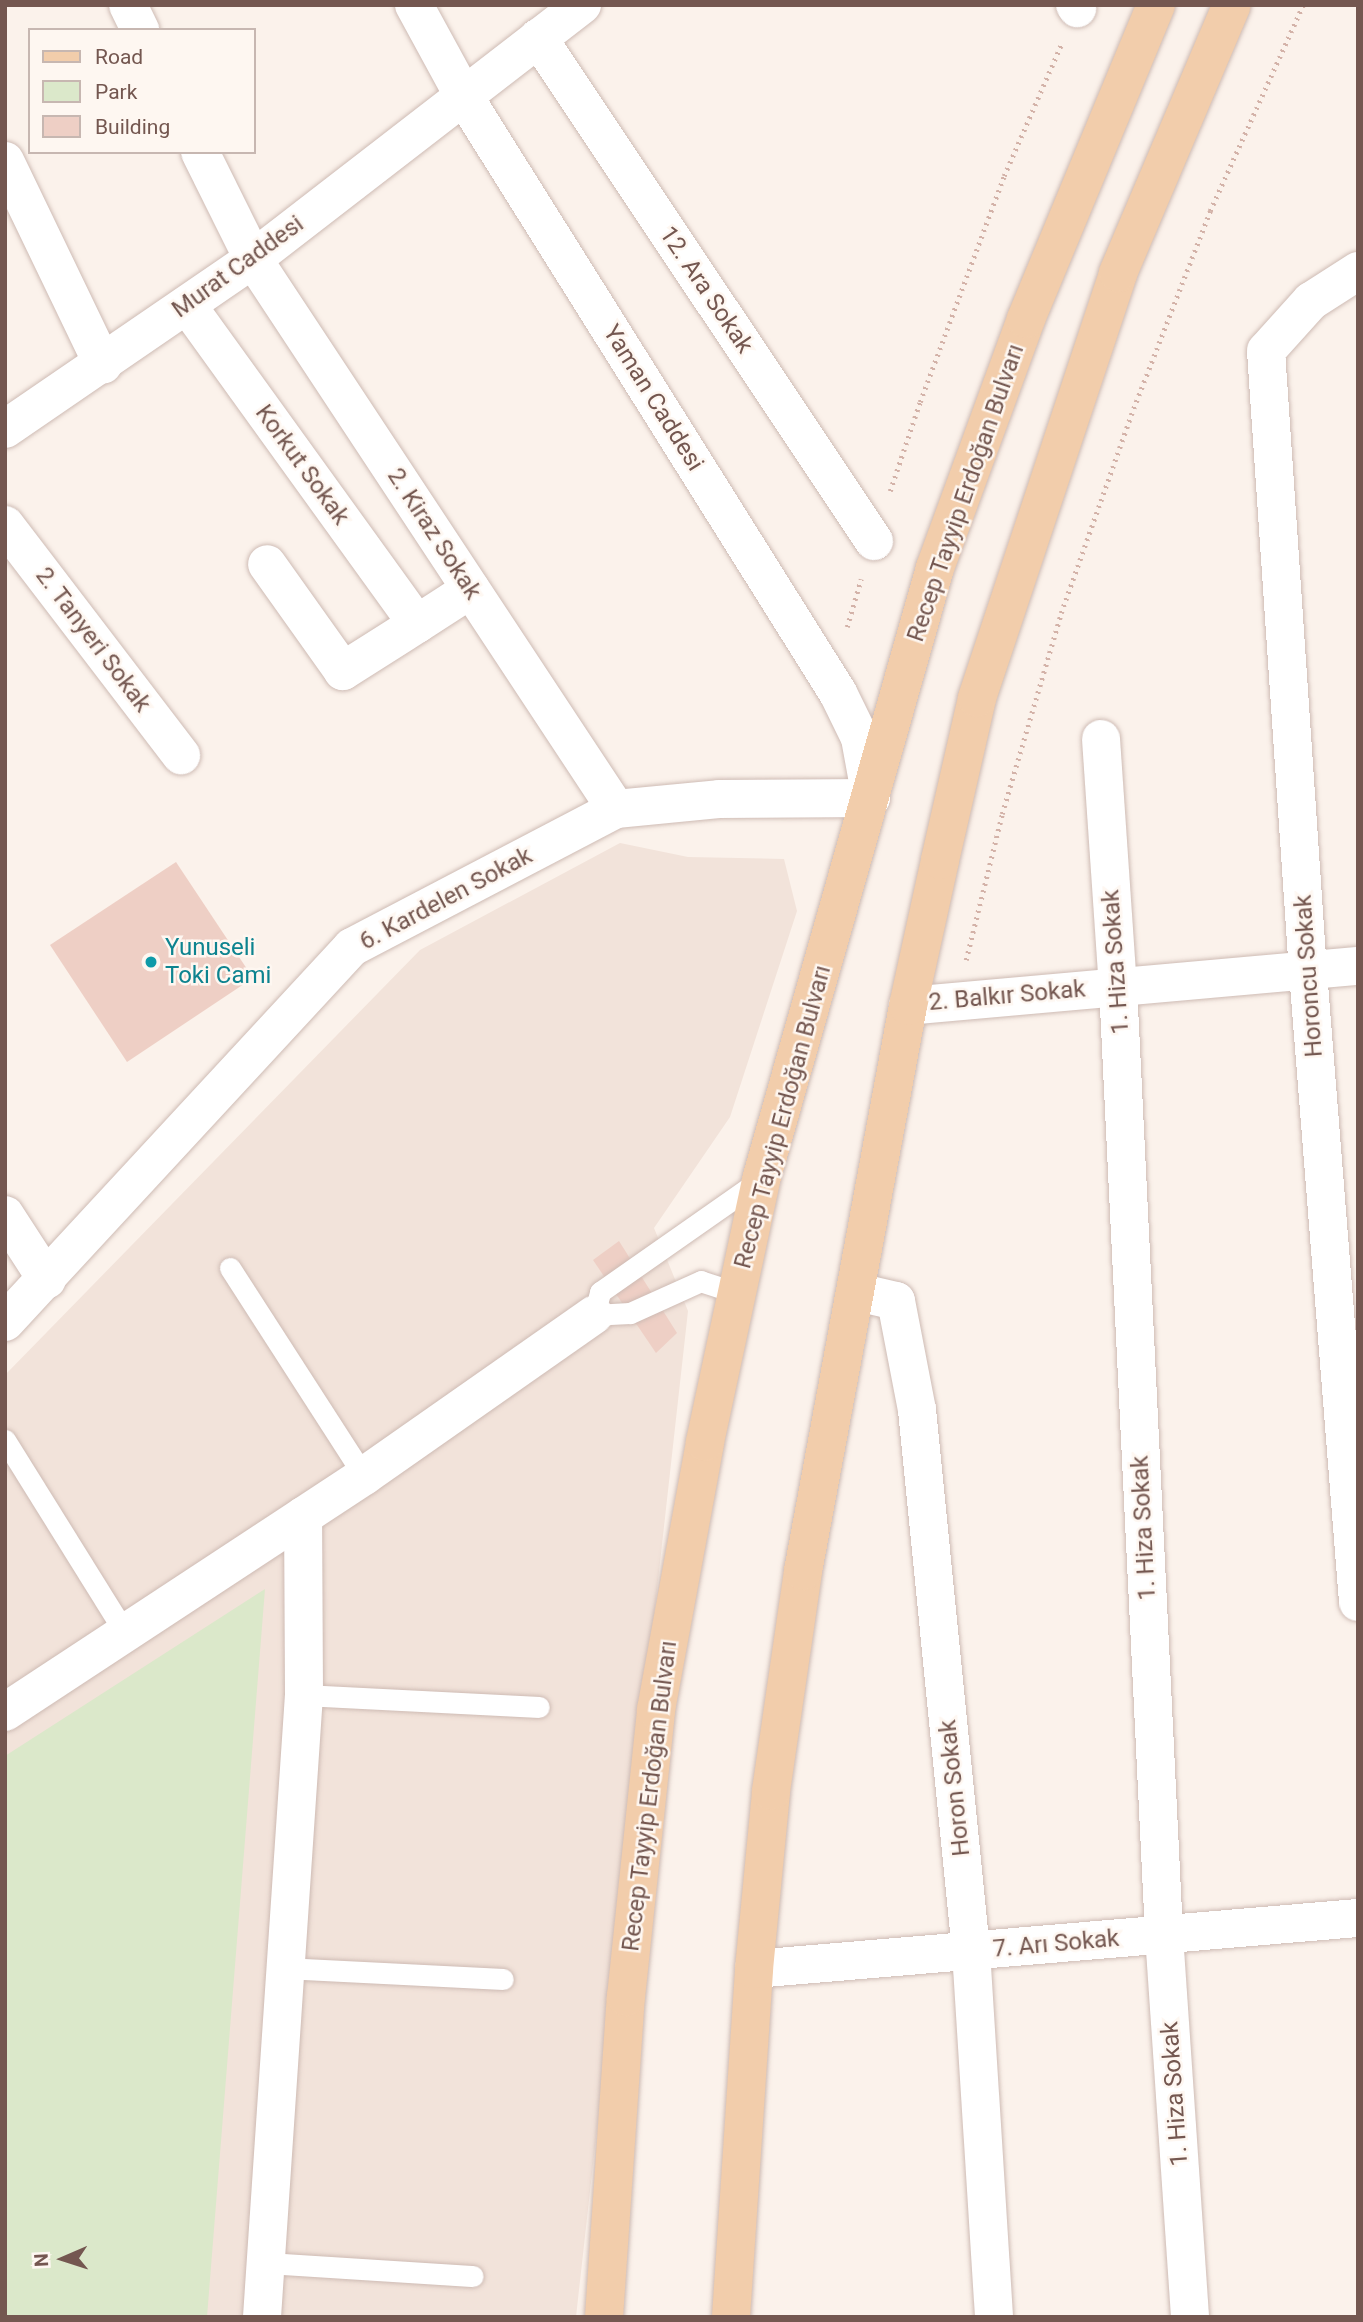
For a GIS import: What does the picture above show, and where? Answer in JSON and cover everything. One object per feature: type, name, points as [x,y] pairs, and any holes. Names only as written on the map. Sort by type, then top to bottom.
[{"type":"main road","name":"Recep Tayyip Erdoğan Bulvarı","points":[[604,2317],[626,1997],[656,1710],[705,1442],[761,1180],[935,568],[1026,319],[1156,5]]},
{"type":"main road","points":[[1118,272],[1140,173],[1209,5]]},
{"type":"main road","points":[[731,2317],[754,1969],[771,1791],[803,1571],[857,1292],[908,1006],[978,698],[1118,272],[1232,5]]},
{"type":"street","points":[[128,5],[139,28]]},
{"type":"street","name":"Yaman Caddesi","points":[[414,5],[463,95],[838,693],[860,738],[871,798]]},
{"type":"street","name":"Murat Caddesi","points":[[5,429],[103,365],[253,259],[582,5]]},
{"type":"street","name":"12. Ara Sokak","points":[[538,38],[874,541]]},
{"type":"street","name":"2. Kiraz Sokak","points":[[201,154],[253,259],[616,809]]},
{"type":"street","points":[[5,161],[15,206],[103,365]]},
{"type":"street","name":"Horoncu Sokak","points":[[1358,271],[1311,301],[1266,351],[1308,972],[1358,1602]]},
{"type":"street","name":"Korkut Sokak","points":[[187,306],[417,624]]},
{"type":"street","name":"2. Tanyeri Sokak","points":[[5,525],[181,755]]},
{"type":"street","points":[[267,564],[343,671],[471,589]]},
{"type":"street","name":"1. Hiza Sokak","points":[[1101,740],[1118,986],[1164,1935],[1190,2317]]},
{"type":"street","name":"6. Kardelen Sokak","points":[[5,1322],[47,1280],[352,947],[616,809],[719,799],[871,798]]},
{"type":"street","name":"2. Balkır Sokak","points":[[908,1006],[1358,966]]},
{"type":"street","points":[[5,1215],[47,1280]]},
{"type":"street","name":"Horon Sokak","points":[[857,1292],[896,1301],[917,1410],[971,1951],[994,2317]]},
{"type":"street","points":[[5,1712],[364,1476],[594,1315]]},
{"type":"street","points":[[262,2317],[304,1695],[303,1516]]},
{"type":"street","name":"7. Arı Sokak","points":[[754,1969],[1358,1918]]},
{"type":"lane","points":[[737,1293],[701,1281],[630,1313],[594,1315],[600,1292],[761,1180]]},
{"type":"lane","points":[[230,1268],[364,1476]]},
{"type":"lane","points":[[5,1440],[125,1633]]},
{"type":"lane","points":[[304,1695],[539,1707]]},
{"type":"lane","points":[[284,1968],[503,1979]]},
{"type":"lane","points":[[266,2263],[473,2276]]},
{"type":"path","points":[[956,1000],[1002,814],[1061,613],[1131,415],[1205,224],[1303,5]]},
{"type":"path","points":[[838,693],[841,649],[920,402],[1004,176],[1076,6]]},
{"type":"shaded area","points":[[620,843],[688,857],[784,859],[797,911],[730,1117],[654,1228],[688,1311],[576,2317],[5,2317],[5,1375],[420,950]]},
{"type":"green space","points":[[265,1589],[207,2317],[5,2317],[5,1756]]},
{"type":"building","name":"Yunuseli Toki Cami","points":[[176,862],[253,978],[127,1062],[50,945]]},
{"type":"building","points":[[619,1241],[677,1333],[656,1353],[593,1260]]},
{"type":"place","name":"Yunuseli Toki Cami","points":[[151,962]]}]
